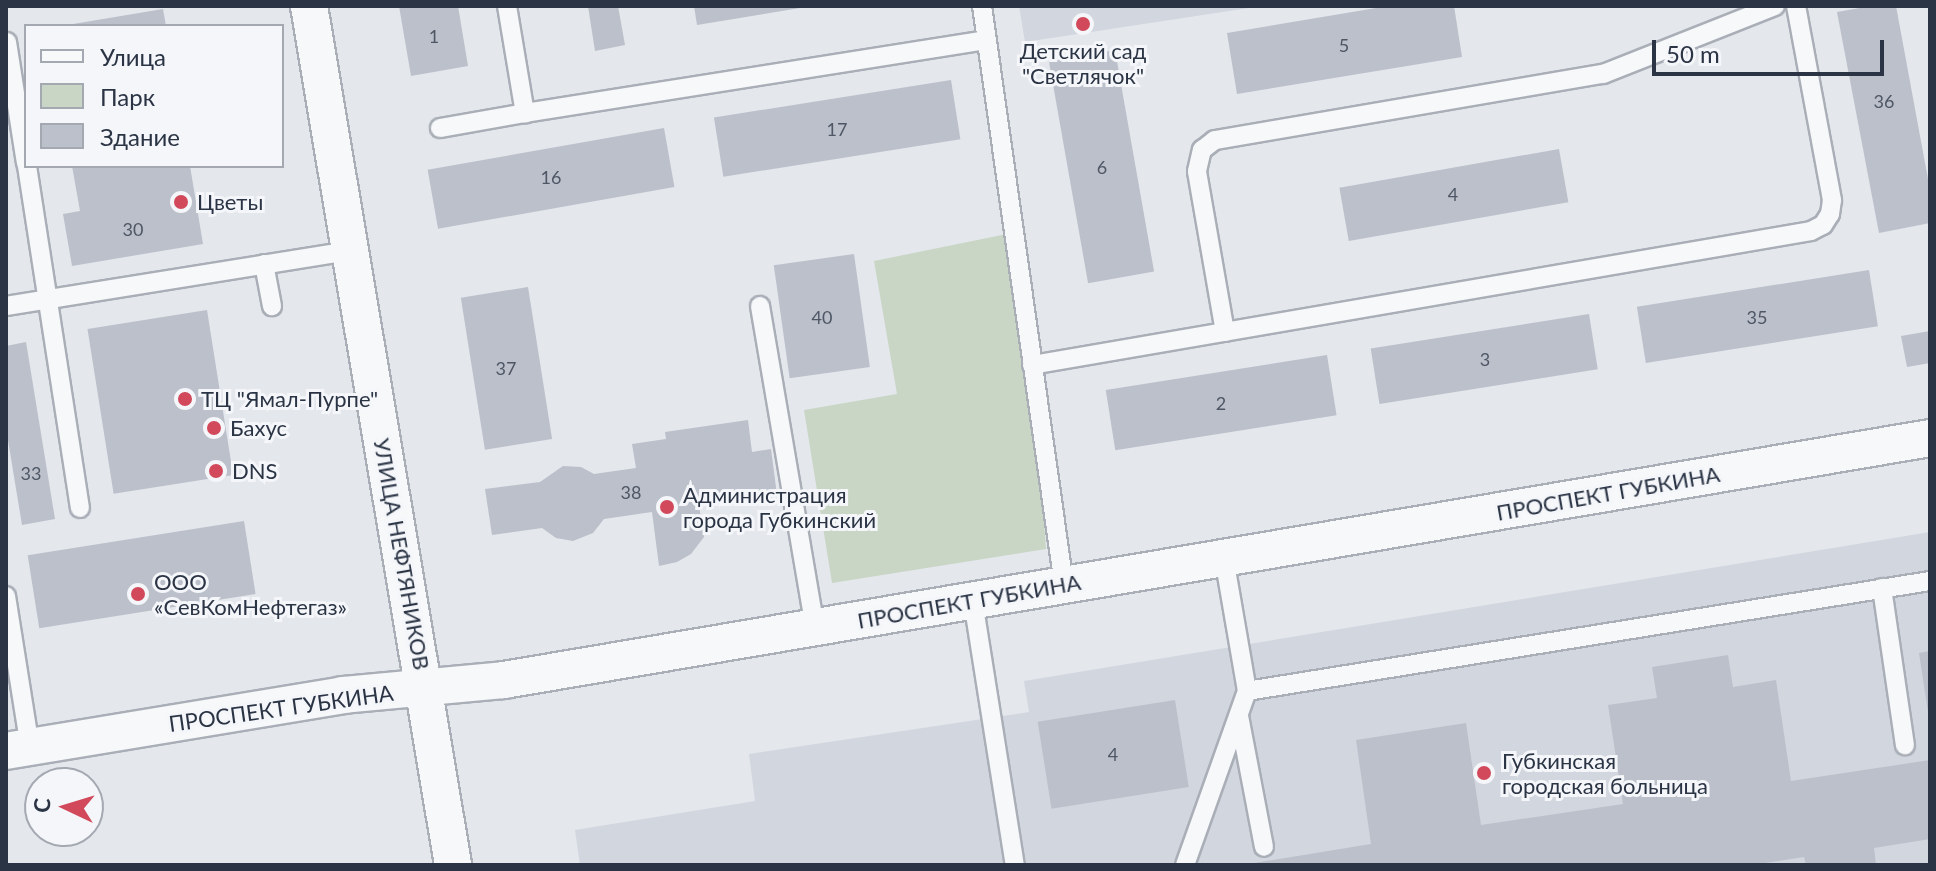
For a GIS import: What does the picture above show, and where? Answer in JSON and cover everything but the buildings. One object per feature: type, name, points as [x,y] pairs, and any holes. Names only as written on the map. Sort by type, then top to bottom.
[{"type":"street","name":"УЛИЦА НЕФТЯНИКОВ","points":[[309,6],[453,865]]},
{"type":"street","name":"ПРОСПЕКТ ГУБКИНА","points":[[18,750],[343,695],[504,680],[1930,438]]},
{"type":"lane","points":[[507,6],[525,113]]},
{"type":"lane","points":[[982,6],[1064,585]]},
{"type":"lane","points":[[1225,332],[1197,171],[1202,150],[1215,140],[1603,74],[1775,6]]},
{"type":"lane","points":[[1032,365],[1811,231],[1823,225],[1830,214],[1832,200],[1796,6]]},
{"type":"lane","points":[[440,128],[986,40]]},
{"type":"lane","points":[[7,42],[12,123],[24,158]]},
{"type":"lane","points":[[27,168],[80,508]]},
{"type":"lane","points":[[6,306],[350,251]]},
{"type":"lane","points":[[264,264],[272,306]]},
{"type":"lane","points":[[760,306],[815,628]]},
{"type":"lane","points":[[1185,865],[1247,691],[1224,558]]},
{"type":"lane","points":[[1247,691],[1930,581]]},
{"type":"lane","points":[[1882,588],[1905,745]]},
{"type":"lane","points":[[6,596],[18,750]]},
{"type":"lane","points":[[973,601],[1015,865]]},
{"type":"lane","points":[[1238,713],[1264,847]]},
{"type":"shaded area","name":"Детский сад \"Светлячок\"","points":[[1019,6],[1262,6],[1025,42]]},
{"type":"shaded area","name":"Губкинская городская больница","points":[[1930,532],[1930,865],[580,865],[575,830],[755,801],[749,754],[1029,712],[1024,681]]},
{"type":"green space","points":[[1007,234],[1023,360],[1034,379],[1046,549],[832,583],[804,410],[897,394],[874,261]]},
{"type":"place","name":"Детский сад \"Светлячок\"","points":[[1083,24]]},
{"type":"place","name":"Цветы","points":[[181,202]]},
{"type":"place","name":"ТЦ \"Ямал-Пурпе\"","points":[[185,399]]},
{"type":"place","name":"Бахус","points":[[214,428]]},
{"type":"place","name":"DNS","points":[[216,471]]},
{"type":"place","name":"Администрация города Губкинский","points":[[667,507]]},
{"type":"place","name":"ООО «СевКомНефтегаз»","points":[[138,594]]},
{"type":"place","name":"Губкинская городская больница","points":[[1484,773]]}]
